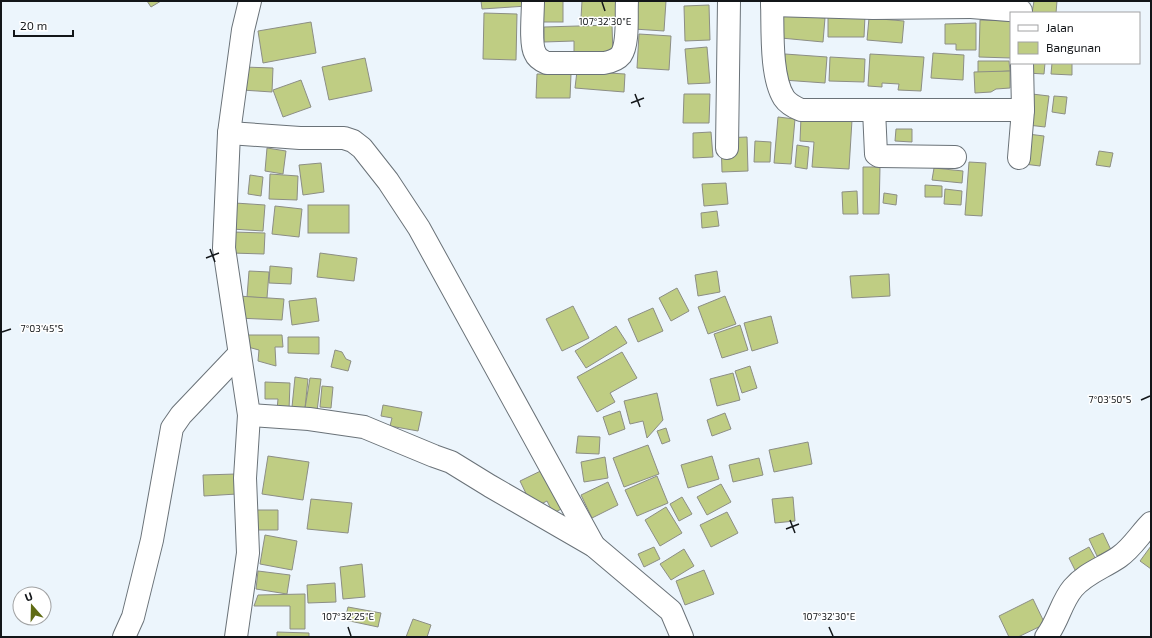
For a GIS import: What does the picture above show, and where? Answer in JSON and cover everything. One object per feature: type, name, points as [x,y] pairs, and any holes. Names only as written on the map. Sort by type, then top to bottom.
[{"type":"street","points":[[236,637],[248,553],[245,478],[249,415],[224,248],[229,133],[243,30],[250,1]]},
{"type":"street","points":[[533,1],[532,39],[534,52],[539,59],[547,63],[604,63],[612,62],[621,54],[625,43],[627,1]]},
{"type":"street","points":[[727,148],[729,1]]},
{"type":"street","points":[[1021,8],[971,4],[873,5],[772,3],[775,72],[778,85],[784,98],[791,106],[801,110],[1023,110]]},
{"type":"street","points":[[1018,158],[1023,110],[1022,64]]},
{"type":"street","points":[[874,110],[876,154],[879,156],[955,157]]},
{"type":"street","points":[[229,133],[300,138],[344,138],[353,141],[362,148],[388,181],[419,228],[594,546]]},
{"type":"street","points":[[124,637],[133,617],[152,540],[172,428],[181,416],[239,354]]},
{"type":"street","points":[[249,415],[309,419],[364,427],[451,462],[594,546],[671,611],[682,637]]},
{"type":"street","points":[[1046,637],[1072,590],[1090,573],[1119,557],[1128,550],[1151,523]]},
{"type":"building","points":[[147,1],[161,1],[151,7]]},
{"type":"building","points":[[481,1],[527,1],[527,6],[482,9]]},
{"type":"building","points":[[540,1],[563,1],[563,22],[540,22]]},
{"type":"building","points":[[582,1],[619,1],[618,21],[581,18]]},
{"type":"building","points":[[636,1],[666,1],[664,31],[634,29]]},
{"type":"building","points":[[1034,1],[1057,1],[1056,12],[1032,12]]},
{"type":"building","points":[[709,5],[710,40],[685,41],[684,6]]},
{"type":"building","points":[[484,13],[517,14],[516,60],[483,59]]},
{"type":"building","points":[[783,15],[825,18],[823,42],[781,38]]},
{"type":"building","points":[[828,16],[865,16],[864,37],[828,37]]},
{"type":"building","points":[[869,18],[904,21],[902,43],[867,40]]},
{"type":"building","points":[[980,20],[1010,21],[1010,58],[979,57]]},
{"type":"building","points":[[311,22],[316,53],[263,63],[258,31]]},
{"type":"building","points":[[976,23],[976,50],[956,50],[956,44],[945,44],[945,24]]},
{"type":"building","points":[[612,25],[613,56],[574,58],[574,41],[544,42],[544,27]]},
{"type":"building","points":[[639,34],[671,36],[669,70],[637,68]]},
{"type":"building","points":[[707,47],[710,83],[688,84],[685,49]]},
{"type":"building","points":[[933,53],[964,55],[963,80],[931,78]]},
{"type":"building","points":[[785,54],[827,57],[825,83],[783,80]]},
{"type":"building","points":[[870,54],[924,57],[921,91],[898,90],[899,84],[882,83],[882,87],[868,86]]},
{"type":"building","points":[[830,57],[865,59],[864,82],[829,81]]},
{"type":"building","points":[[365,58],[372,91],[329,100],[322,67]]},
{"type":"building","points":[[978,61],[1009,61],[1010,71],[978,73]]},
{"type":"building","points":[[1027,64],[1045,64],[1044,74],[1027,73]]},
{"type":"building","points":[[1052,64],[1072,64],[1072,75],[1051,74]]},
{"type":"building","points":[[243,67],[273,68],[272,92],[242,90]]},
{"type":"building","points":[[577,71],[625,74],[624,92],[575,88]]},
{"type":"building","points":[[1010,71],[1010,88],[996,89],[991,92],[975,93],[974,72]]},
{"type":"building","points":[[537,74],[571,74],[570,98],[536,98]]},
{"type":"building","points":[[301,80],[311,107],[283,117],[273,90]]},
{"type":"building","points":[[684,94],[710,94],[709,123],[683,123]]},
{"type":"building","points":[[1032,94],[1049,96],[1045,127],[1028,125]]},
{"type":"building","points":[[1054,96],[1067,97],[1065,114],[1052,112]]},
{"type":"building","points":[[778,117],[795,119],[791,164],[774,163]]},
{"type":"building","points":[[801,117],[852,120],[849,169],[812,167],[814,142],[800,141]]},
{"type":"building","points":[[896,129],[912,129],[912,142],[895,141]]},
{"type":"building","points":[[711,132],[713,157],[693,158],[693,133]]},
{"type":"building","points":[[1028,134],[1044,136],[1040,166],[1024,164]]},
{"type":"building","points":[[747,137],[748,171],[722,172],[721,138]]},
{"type":"building","points":[[755,141],[771,142],[770,162],[754,162]]},
{"type":"building","points":[[797,145],[809,147],[807,169],[795,167]]},
{"type":"building","points":[[267,148],[286,151],[283,174],[265,171]]},
{"type":"building","points":[[1099,151],[1113,153],[1110,167],[1096,165]]},
{"type":"building","points":[[969,162],[986,163],[982,216],[965,215]]},
{"type":"building","points":[[321,163],[324,192],[303,195],[299,165]]},
{"type":"building","points":[[863,167],[880,167],[879,214],[863,214]]},
{"type":"building","points":[[934,168],[963,171],[962,183],[932,180]]},
{"type":"building","points":[[270,174],[298,176],[297,200],[269,199]]},
{"type":"building","points":[[250,175],[263,177],[261,196],[248,194]]},
{"type":"building","points":[[726,183],[728,204],[704,206],[702,184]]},
{"type":"building","points":[[925,185],[942,186],[942,197],[925,197]]},
{"type":"building","points":[[945,189],[962,191],[961,205],[944,204]]},
{"type":"building","points":[[857,191],[858,214],[843,214],[842,192]]},
{"type":"building","points":[[884,193],[897,195],[896,205],[883,203]]},
{"type":"building","points":[[235,203],[265,205],[263,231],[232,229]]},
{"type":"building","points":[[308,205],[349,205],[349,233],[308,233]]},
{"type":"building","points":[[275,206],[302,209],[299,237],[272,234]]},
{"type":"building","points":[[717,211],[719,226],[702,228],[701,213]]},
{"type":"building","points":[[233,232],[265,233],[264,254],[231,253]]},
{"type":"building","points":[[320,253],[357,258],[354,281],[317,277]]},
{"type":"building","points":[[270,266],[292,268],[291,284],[269,283]]},
{"type":"building","points":[[249,271],[269,272],[267,298],[247,297]]},
{"type":"building","points":[[717,271],[720,292],[698,296],[695,275]]},
{"type":"building","points":[[889,274],[890,296],[852,298],[850,276]]},
{"type":"building","points":[[677,288],[689,311],[671,321],[659,298]]},
{"type":"building","points":[[238,296],[284,299],[282,320],[237,318]]},
{"type":"building","points":[[725,296],[736,324],[708,334],[698,307]]},
{"type":"building","points":[[316,298],[319,321],[292,325],[289,301]]},
{"type":"building","points":[[573,306],[589,338],[562,351],[546,319]]},
{"type":"building","points":[[653,308],[663,331],[638,342],[628,319]]},
{"type":"building","points":[[771,316],[778,343],[752,351],[744,323]]},
{"type":"building","points":[[740,325],[748,350],[722,358],[714,334]]},
{"type":"building","points":[[616,326],[627,343],[586,368],[575,351]]},
{"type":"building","points":[[244,335],[282,335],[283,347],[275,347],[276,366],[258,361],[259,350],[244,346]]},
{"type":"building","points":[[288,337],[319,337],[319,354],[288,353]]},
{"type":"building","points":[[335,350],[342,352],[346,359],[351,361],[348,371],[331,367]]},
{"type":"building","points":[[622,352],[637,378],[610,393],[615,402],[597,412],[577,377]]},
{"type":"building","points":[[750,366],[757,388],[742,393],[735,371]]},
{"type":"building","points":[[733,373],[740,400],[717,406],[710,379]]},
{"type":"building","points":[[295,377],[308,379],[305,408],[292,407]]},
{"type":"building","points":[[310,378],[321,379],[317,411],[305,408]]},
{"type":"building","points":[[265,382],[290,383],[289,410],[277,410],[278,399],[265,399]]},
{"type":"building","points":[[322,386],[333,387],[331,408],[320,407]]},
{"type":"building","points":[[657,393],[663,420],[647,438],[643,421],[630,424],[624,401]]},
{"type":"building","points":[[383,405],[422,412],[418,431],[390,426],[392,418],[381,416]]},
{"type":"building","points":[[620,411],[625,429],[609,435],[603,417]]},
{"type":"building","points":[[725,413],[731,429],[712,436],[707,420]]},
{"type":"building","points":[[666,428],[670,441],[662,444],[657,431]]},
{"type":"building","points":[[578,436],[600,437],[599,454],[576,453]]},
{"type":"building","points":[[808,442],[812,464],[774,472],[769,450]]},
{"type":"building","points":[[648,445],[659,474],[624,487],[613,458]]},
{"type":"building","points":[[268,456],[309,462],[303,500],[262,494]]},
{"type":"building","points":[[712,456],[719,479],[688,488],[681,465]]},
{"type":"building","points":[[605,457],[608,478],[584,482],[581,462]]},
{"type":"building","points":[[759,458],[763,475],[733,482],[729,465]]},
{"type":"building","points":[[553,465],[572,504],[553,513],[547,501],[533,508],[520,481]]},
{"type":"building","points":[[236,474],[237,494],[204,496],[203,475]]},
{"type":"building","points":[[657,476],[668,503],[637,516],[625,490]]},
{"type":"building","points":[[608,482],[618,505],[592,518],[581,495]]},
{"type":"building","points":[[721,484],[731,502],[707,515],[697,497]]},
{"type":"building","points":[[682,497],[692,514],[679,521],[670,504]]},
{"type":"building","points":[[793,497],[795,521],[775,523],[772,499]]},
{"type":"building","points":[[311,499],[352,503],[348,533],[307,529]]},
{"type":"building","points":[[666,507],[682,533],[660,546],[645,520]]},
{"type":"building","points":[[256,510],[278,510],[278,530],[255,530]]},
{"type":"building","points":[[727,512],[738,533],[711,547],[700,525]]},
{"type":"building","points":[[1103,533],[1111,550],[1097,556],[1089,539]]},
{"type":"building","points":[[265,535],[297,541],[292,570],[260,564]]},
{"type":"building","points":[[1151,546],[1151,569],[1140,561]]},
{"type":"building","points":[[654,547],[660,559],[644,567],[638,554]]},
{"type":"building","points":[[1089,547],[1098,563],[1077,574],[1069,558]]},
{"type":"building","points":[[684,549],[694,566],[671,580],[660,564]]},
{"type":"building","points":[[362,564],[365,597],[343,599],[340,567]]},
{"type":"building","points":[[704,570],[714,594],[685,605],[676,581]]},
{"type":"building","points":[[258,571],[290,575],[287,594],[256,589]]},
{"type":"building","points":[[335,583],[336,602],[308,603],[307,585]]},
{"type":"building","points":[[305,594],[305,629],[290,629],[290,606],[254,606],[258,595]]},
{"type":"building","points":[[1033,599],[1045,624],[1018,637],[1009,637],[999,616]]},
{"type":"building","points":[[348,607],[381,613],[378,627],[345,620]]},
{"type":"building","points":[[413,619],[431,625],[427,637],[406,637]]},
{"type":"building","points":[[277,632],[309,633],[309,637],[277,637]]}]
